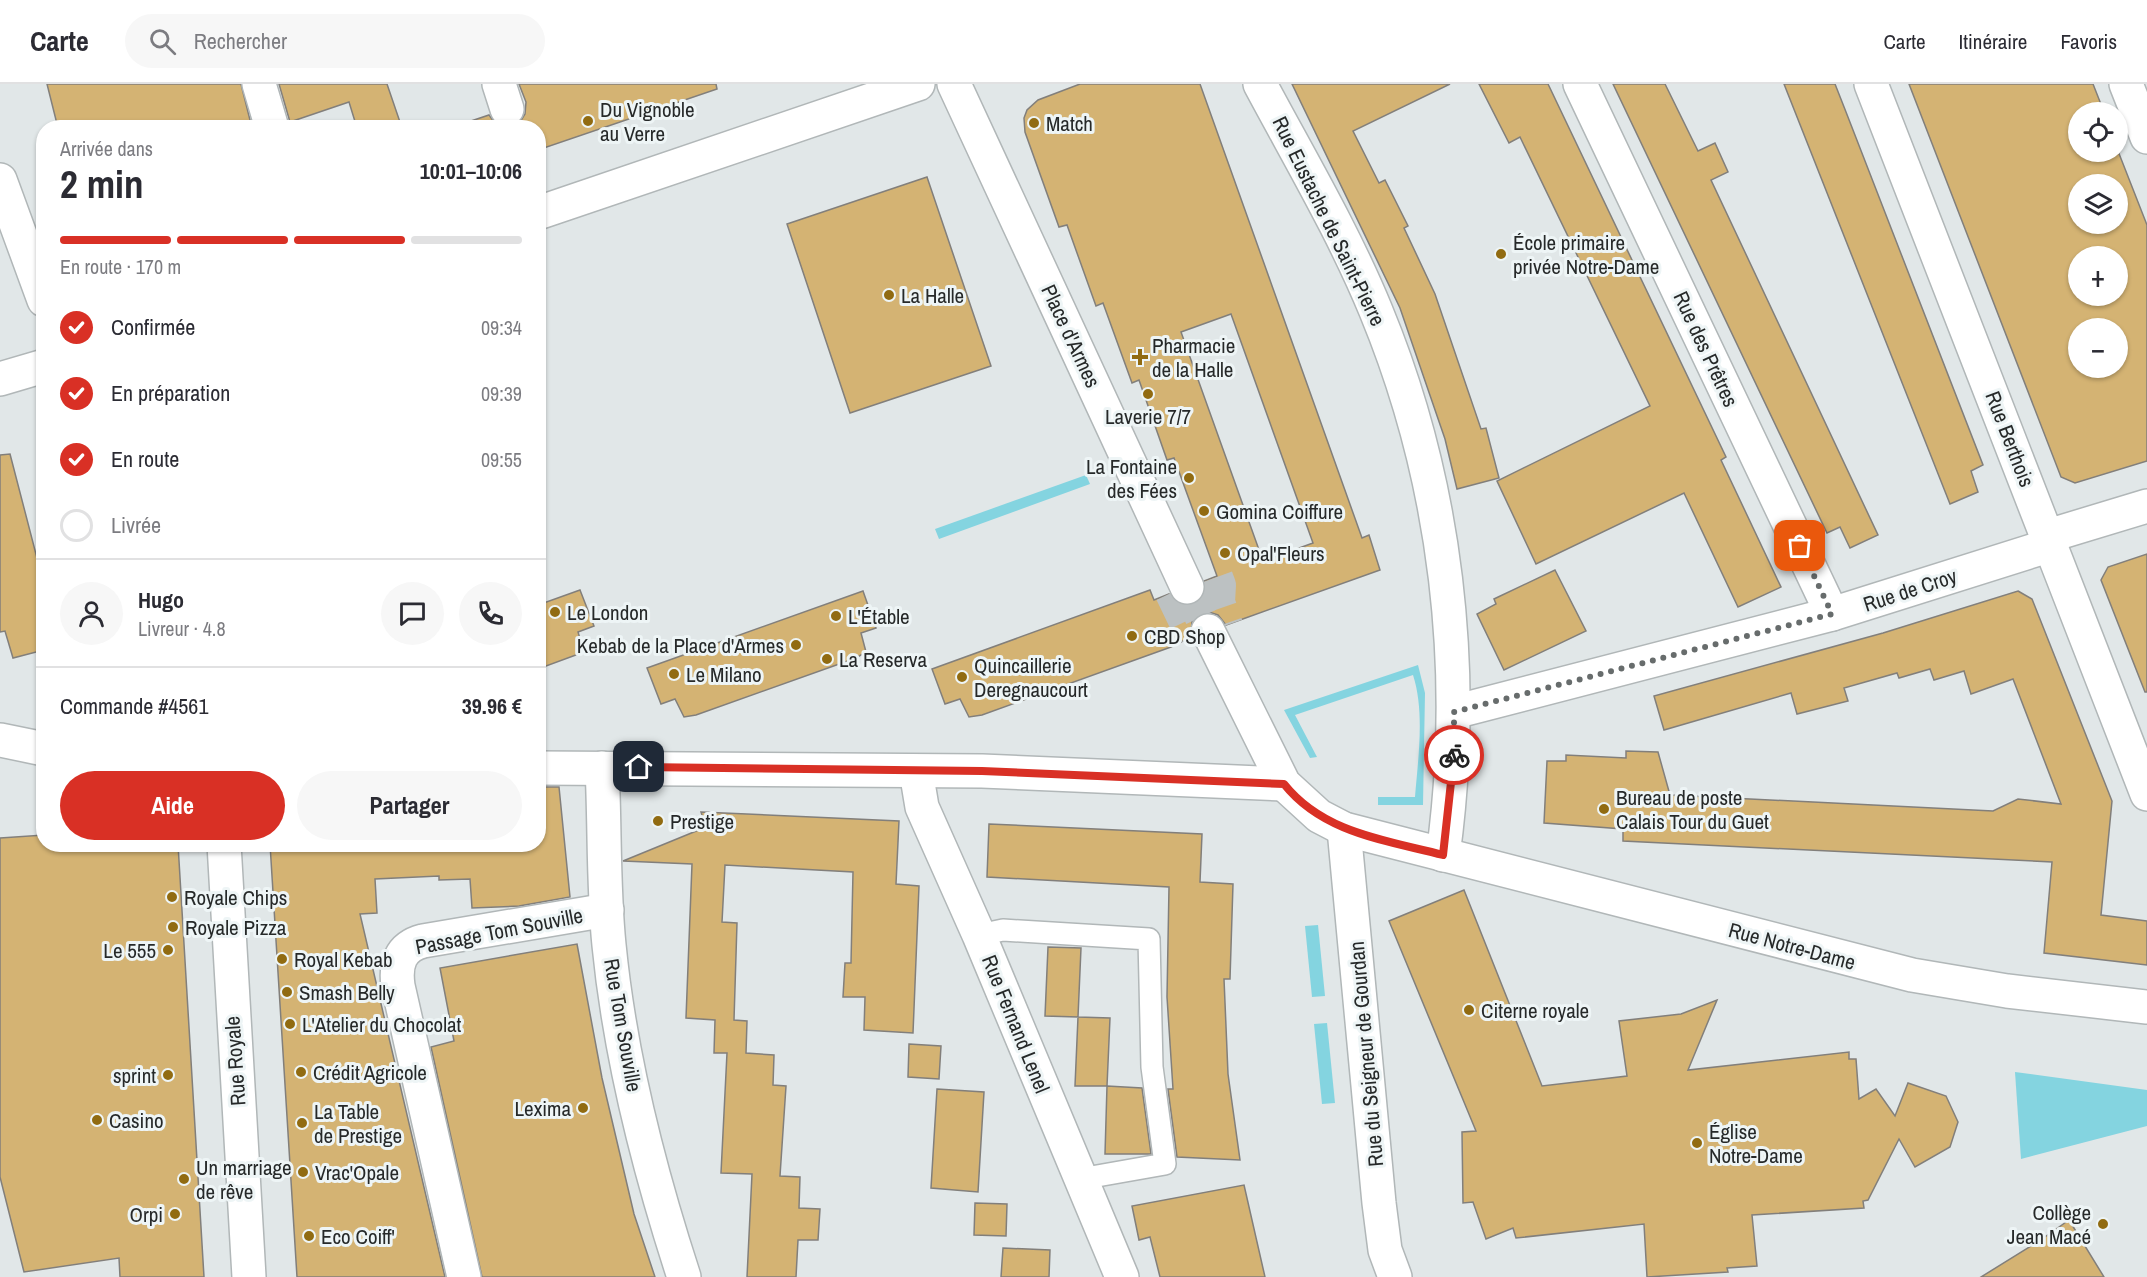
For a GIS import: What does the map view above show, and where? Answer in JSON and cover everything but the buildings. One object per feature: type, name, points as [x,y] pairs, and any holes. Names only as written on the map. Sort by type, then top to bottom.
[{"type":"street","points":[[259,84],[270,120]]},
{"type":"street","points":[[546,208],[918,84]]},
{"type":"street","name":"Place d'Armes","points":[[954,84],[1187,587]]},
{"type":"street","name":"Rue Eustache de Saint-Pierre","points":[[1260,84],[1348,249],[1375,309],[1402,383],[1425,461],[1445,560],[1454,712],[1451,798],[1443,855]]},
{"type":"street","name":"Rue des Prêtres","points":[[1580,84],[1832,614]]},
{"type":"street","name":"Rue Berthois","points":[[1872,84],[2147,794]]},
{"type":"street","points":[[2126,84],[2147,137]]},
{"type":"street","points":[[0,180],[36,278]]},
{"type":"street","points":[[0,379],[36,368]]},
{"type":"street","name":"Rue de Croy","points":[[1454,712],[1832,614],[2147,506]]},
{"type":"street","points":[[546,768],[916,771],[1284,784],[1208,631]]},
{"type":"street","points":[[0,740],[36,747]]},
{"type":"street","name":"Rue Tom Souville","points":[[602,768],[607,910],[613,975],[631,1079],[684,1277]]},
{"type":"street","name":"Rue Fernand Lenel","points":[[916,771],[916,785],[922,807],[980,935],[1122,1277]]},
{"type":"street","name":"Rue Notre-Dame","points":[[1284,784],[1318,816],[1344,829],[1443,855],[1902,973],[1950,983],[2147,1007]]},
{"type":"street","name":"Rue du Seigneur de Gourdan","points":[[1344,829],[1379,1203],[1385,1250],[1395,1277]]},
{"type":"street","name":"Rue Royale","points":[[224,852],[249,1277]]},
{"type":"street","name":"Passage Tom Souville","points":[[464,1277],[398,986],[398,963],[409,946],[423,941],[607,910]]},
{"type":"lane","points":[[980,935],[1003,930],[1149,939],[1150,1047],[1156,1108],[1166,1164],[1080,1179]]},
{"type":"shaded area","points":[[1086,475],[1090,484],[939,539],[935,529]]},
{"type":"shaded area","points":[[1418,665],[1425,693],[1423,805],[1378,805],[1378,797],[1415,797],[1420,720],[1417,689],[1413,675],[1295,715],[1317,757],[1310,758],[1284,710]]},
{"type":"shaded area","points":[[1318,925],[1325,996],[1312,997],[1305,926]]},
{"type":"shaded area","points":[[1327,1023],[1335,1103],[1322,1104],[1314,1024]]},
{"type":"shaded area","points":[[2015,1072],[2147,1090],[2147,1126],[2021,1159]]},
{"type":"tunnel","points":[[1217,577],[1220,585],[1219,602],[1227,625]]},
{"type":"tunnel","points":[[1187,587],[1208,631]]},
{"type":"tunnel","points":[[1171,593],[1192,637]]},
{"type":"way so far","points":[[1454,755],[1454,712],[1832,614],[1800,546]]},
{"type":"place","name":"Du Vignoble au Verre","points":[[588,121]]},
{"type":"place","name":"Match","points":[[1034,123]]},
{"type":"place","name":"École primaire privée Notre-Dame","points":[[1501,254]]},
{"type":"place","name":"La Halle","points":[[889,295]]},
{"type":"place","name":"Pharmacie de la Halle","points":[[1140,357]]},
{"type":"place","name":"Laverie 7/7","points":[[1148,394]]},
{"type":"place","name":"La Fontaine des Fées","points":[[1189,478]]},
{"type":"place","name":"Gomina Coiffure","points":[[1204,511]]},
{"type":"place","name":"Opal'Fleurs","points":[[1225,553]]},
{"type":"place","name":"Le London","points":[[555,612]]},
{"type":"place","name":"L'Étable","points":[[836,616]]},
{"type":"place","name":"CBD Shop","points":[[1132,636]]},
{"type":"place","name":"Kebab de la Place d'Armes","points":[[796,645]]},
{"type":"place","name":"La Reserva","points":[[827,659]]},
{"type":"place","name":"Le Milano","points":[[674,674]]},
{"type":"place","name":"Quincaillerie Deregnaucourt","points":[[962,677]]},
{"type":"place","name":"Bureau de poste Calais Tour du Guet","points":[[1604,809]]},
{"type":"place","name":"Prestige","points":[[658,821]]},
{"type":"place","name":"Royale Chips","points":[[172,897]]},
{"type":"place","name":"Royale Pizza","points":[[173,927]]},
{"type":"place","name":"Le 555","points":[[168,950]]},
{"type":"place","name":"Royal Kebab","points":[[282,959]]},
{"type":"place","name":"Smash Belly","points":[[287,992]]},
{"type":"place","name":"Citerne royale","points":[[1469,1010]]},
{"type":"place","name":"L'Atelier du Chocolat","points":[[290,1024]]},
{"type":"place","name":"Crédit Agricole","points":[[301,1072]]},
{"type":"place","name":"sprint","points":[[168,1075]]},
{"type":"place","name":"Lexima","points":[[583,1108]]},
{"type":"place","name":"Casino","points":[[97,1120]]},
{"type":"place","name":"La Table de Prestige","points":[[302,1123]]},
{"type":"place","name":"Église Notre-Dame","points":[[1697,1143]]},
{"type":"place","name":"Vrac'Opale","points":[[303,1172]]},
{"type":"place","name":"Un marriage de rêve","points":[[184,1179]]},
{"type":"place","name":"Orpi","points":[[175,1214]]},
{"type":"place","name":"Collège Jean Macé","points":[[2103,1224]]},
{"type":"place","name":"Eco Coiff'","points":[[309,1236]]},
{"type":"route","points":[[639,767],[982,771],[1284,784],[1303,804],[1332,824],[1443,855],[1454,755]]}]
